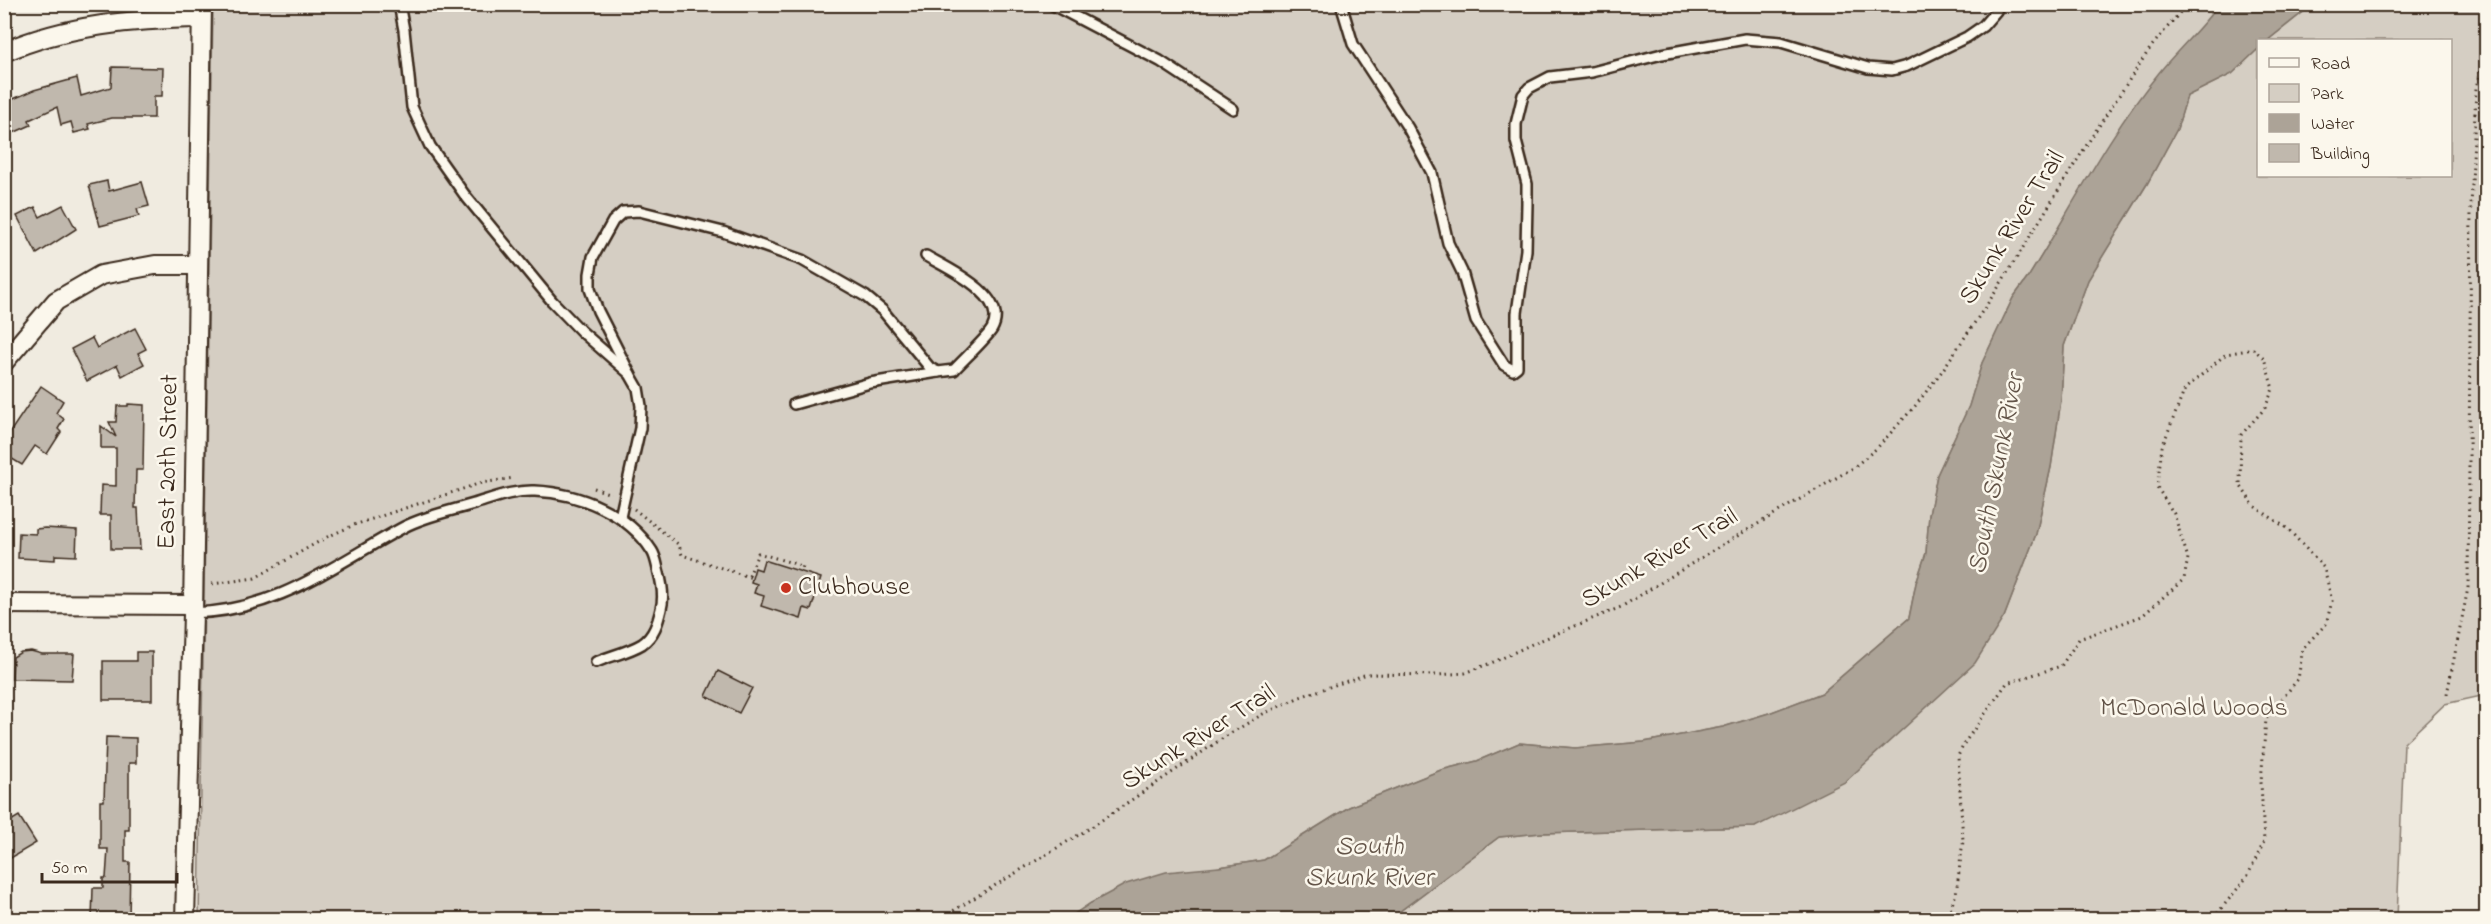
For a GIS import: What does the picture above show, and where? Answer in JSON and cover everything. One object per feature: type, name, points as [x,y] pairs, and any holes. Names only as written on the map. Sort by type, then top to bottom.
[{"type":"street","points":[[4,52],[57,34],[119,22],[161,19],[201,11]]},
{"type":"street","name":"East 20th Street","points":[[185,920],[193,609],[201,11]]},
{"type":"street","points":[[4,362],[56,301],[101,275],[155,265],[197,265]]},
{"type":"street","points":[[4,604],[193,609]]},
{"type":"lane","points":[[399,4],[404,30],[411,108],[430,146],[464,194],[552,301],[581,331],[630,374]]},
{"type":"lane","points":[[1051,4],[1160,61],[1233,109]]},
{"type":"lane","points":[[1341,4],[1353,44],[1408,128],[1432,173],[1448,243],[1462,272],[1476,321],[1504,365],[1513,370],[1517,367],[1517,313],[1524,267],[1527,222],[1527,184],[1516,141],[1516,124],[1523,95],[1529,88],[1550,77],[1592,72],[1662,54],[1745,39],[1781,42],[1868,68],[1892,70],[1907,66],[1967,37],[1983,26],[1999,4]]},
{"type":"lane","points":[[620,517],[640,428],[641,406],[638,388],[598,311],[590,289],[590,274],[593,257],[613,221],[623,212],[639,210],[723,232],[802,260],[865,296],[883,311],[930,368],[939,372]]},
{"type":"lane","points":[[794,404],[870,383],[954,370],[992,329],[993,308],[983,292],[964,277],[926,256]]},
{"type":"lane","points":[[193,609],[213,612],[275,598],[323,575],[407,525],[509,493],[536,491],[574,498],[620,517],[638,533],[654,553],[661,582],[662,604],[656,629],[643,644],[596,662]]},
{"type":"path","name":"Skunk River Trail","points":[[938,920],[1090,828],[1226,735],[1263,714],[1300,697],[1367,674],[1465,673],[1496,661],[1622,607],[1853,468],[1877,448],[1916,405],[1942,371],[1996,291],[2091,138],[2151,47],[2187,4]]},
{"type":"path","points":[[2446,694],[2468,588],[2471,208],[2476,88],[2487,44]]},
{"type":"path","points":[[1946,920],[1956,894],[1963,841],[1958,756],[1965,742],[2007,683],[2061,666],[2079,639],[2142,616],[2184,579],[2188,558],[2174,514],[2157,487],[2162,447],[2185,389],[2226,354],[2253,349],[2264,358],[2273,389],[2265,408],[2241,435],[2240,484],[2254,506],[2288,529],[2324,568],[2332,601],[2326,624],[2303,648],[2298,679],[2266,719],[2261,782],[2264,842],[2247,877],[2212,920]]},
{"type":"path","points":[[203,584],[224,584],[255,578],[327,537],[354,525],[481,483],[520,478]]},
{"type":"path","points":[[592,487],[622,501],[666,533],[679,545],[682,555],[751,577],[758,553],[803,566],[801,572]]},
{"type":"green space","points":[[213,5],[2218,5],[2096,166],[2029,276],[2013,298],[1982,363],[1969,406],[1937,475],[1929,515],[1926,553],[1916,583],[1909,618],[1822,693],[1723,727],[1644,742],[1575,748],[1519,743],[1477,761],[1441,770],[1349,807],[1264,860],[1219,867],[1091,903],[1067,919],[199,920]]},
{"type":"green space","name":"McDonald Woods","points":[[2312,5],[2486,5],[2486,695],[2445,704],[2404,743],[2397,919],[1380,920],[1392,917],[1499,837],[1541,833],[1755,827],[2004,617],[2036,534],[2051,467],[2061,400],[2064,346],[2088,280],[2147,184],[2177,129],[2187,96],[2232,74],[2257,50],[2257,177],[2452,177],[2452,39],[2269,39]]},
{"type":"water","name":"South Skunk River","points":[[2218,5],[2312,5],[2269,39],[2257,39],[2257,50],[2232,74],[2187,96],[2177,129],[2147,184],[2088,280],[2064,346],[2061,400],[2051,467],[2036,534],[2004,617],[1975,663],[1845,782],[1755,827],[1541,833],[1499,837],[1392,917],[1380,919],[1067,919],[1126,884],[1166,872],[1264,860],[1349,807],[1441,770],[1477,761],[1519,743],[1575,748],[1644,742],[1723,727],[1822,693],[1909,618],[1916,583],[1926,553],[1929,515],[1937,475],[1969,406],[1982,363],[2013,298],[2140,97]]},
{"type":"building","points":[[112,67],[163,68],[162,96],[154,96],[154,118],[112,118],[88,124],[90,129],[74,133],[71,122],[61,125],[57,107],[29,120],[31,125],[4,137],[4,106],[12,103],[11,100],[34,90],[77,78],[81,96],[111,87]]},
{"type":"building","points":[[107,181],[109,191],[142,182],[149,206],[137,209],[139,216],[100,226],[89,185]]},
{"type":"building","points":[[63,205],[76,229],[37,254],[17,216],[35,207],[40,217]]},
{"type":"building","points":[[135,328],[146,349],[138,353],[144,364],[122,376],[117,365],[87,381],[71,349],[92,338],[97,348]]},
{"type":"building","points":[[41,386],[63,401],[56,413],[64,419],[58,429],[61,432],[47,454],[35,446],[22,465],[4,454],[4,441]]},
{"type":"building","points":[[128,404],[144,405],[143,470],[136,470],[135,508],[138,508],[140,549],[111,549],[111,515],[100,515],[101,485],[116,486],[116,448],[101,448],[101,426],[116,437],[109,422],[116,422],[117,406],[128,406]]},
{"type":"building","points":[[36,529],[77,530],[76,556],[55,555],[55,560],[18,558],[19,533],[36,534]]},
{"type":"building","name":"Clubhouse","points":[[764,560],[821,578],[811,610],[804,608],[801,619],[761,606],[764,596],[754,593],[757,584],[751,582],[755,568],[761,570]]},
{"type":"building","points":[[31,651],[42,654],[74,654],[72,680],[12,679],[13,657],[21,652]]},
{"type":"building","points":[[136,652],[152,652],[152,700],[103,700],[103,661],[136,661]]},
{"type":"building","points":[[718,671],[752,688],[739,713],[706,696]]},
{"type":"building","points":[[106,737],[136,738],[136,763],[129,763],[129,830],[125,830],[125,862],[130,862],[129,920],[92,919],[93,888],[103,888],[103,878],[106,878],[108,849],[100,849],[100,801],[104,801]]},
{"type":"building","points":[[19,816],[36,843],[4,862],[4,825]]},
{"type":"place","name":"Clubhouse","points":[[786,588]]}]
